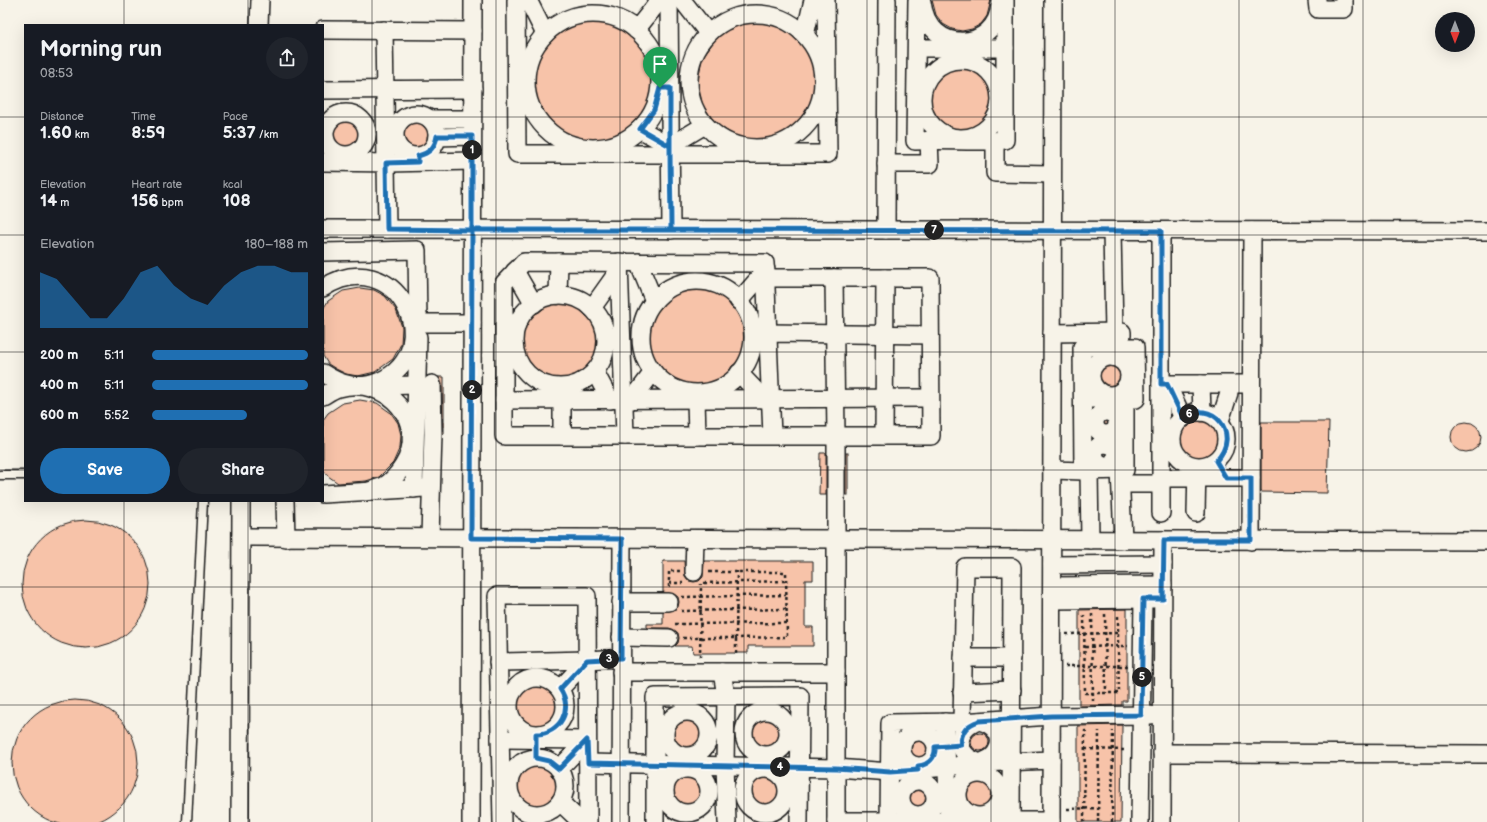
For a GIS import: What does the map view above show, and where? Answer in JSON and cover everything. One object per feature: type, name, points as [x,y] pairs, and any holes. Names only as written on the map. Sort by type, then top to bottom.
[{"type":"street","points":[[259,24],[260,0]]},
{"type":"street","points":[[471,822],[473,0]]},
{"type":"street","points":[[516,0],[521,88],[517,154],[670,150],[828,154],[826,0]]},
{"type":"street","points":[[528,0],[545,34]]},
{"type":"street","points":[[636,30],[660,0]]},
{"type":"street","points":[[669,0],[665,88],[670,150],[671,230]]},
{"type":"street","points":[[682,0],[708,33]]},
{"type":"street","points":[[804,35],[813,0]]},
{"type":"street","points":[[886,230],[887,0]]},
{"type":"street","points":[[917,0],[919,100],[914,141],[930,137],[964,140],[1005,140],[1003,104],[1005,0]]},
{"type":"street","points":[[922,0],[924,13],[929,25],[939,34],[951,40],[963,49],[974,61],[986,67],[993,76],[1000,90],[1003,104],[997,117],[988,127],[977,135],[964,140]]},
{"type":"street","points":[[886,164],[930,164],[930,123],[919,100],[923,87],[929,76],[937,67],[949,61],[987,32],[995,23],[1000,12],[1001,0]]},
{"type":"street","points":[[588,763],[674,765],[765,764],[929,776],[1051,817],[1053,0]]},
{"type":"street","points":[[1317,0],[1318,9],[1335,3]]},
{"type":"street","points":[[593,7],[632,26],[649,43],[658,64],[665,88],[654,110],[640,129],[621,142],[598,148],[593,151],[558,139],[542,126],[521,88],[534,47],[545,34],[565,20],[588,14],[593,7]]},
{"type":"street","points":[[757,7],[795,26],[812,42],[821,64],[823,87],[817,110],[804,129],[784,142],[756,151],[721,138],[705,125],[694,107],[688,87],[690,66],[697,47],[708,33],[728,19],[751,13],[757,7]]},
{"type":"street","points":[[324,30],[473,31]]},
{"type":"street","points":[[384,30],[385,114],[393,140],[405,152],[418,159]]},
{"type":"street","points":[[918,46],[934,30]]},
{"type":"street","points":[[987,32],[1003,50]]},
{"type":"street","points":[[918,46],[1003,50]]},
{"type":"street","points":[[918,46],[937,67]]},
{"type":"street","points":[[993,76],[1003,50]]},
{"type":"street","points":[[665,88],[688,87]]},
{"type":"street","points":[[417,89],[419,116]]},
{"type":"street","points":[[324,90],[473,89]]},
{"type":"street","points":[[331,152],[326,129],[328,123],[339,114],[346,90]]},
{"type":"street","points":[[339,114],[385,114],[472,119]]},
{"type":"street","points":[[331,152],[351,155],[364,142],[366,128],[363,122],[358,117],[339,114]]},
{"type":"street","points":[[387,229],[384,163],[396,129],[404,118],[419,116],[434,125],[437,131],[435,145],[418,159]]},
{"type":"street","points":[[992,122],[998,140],[996,173],[1052,174]]},
{"type":"street","points":[[670,150],[705,125]]},
{"type":"street","points":[[517,136],[542,126]]},
{"type":"street","points":[[640,129],[670,150]]},
{"type":"street","points":[[804,129],[812,154]]},
{"type":"street","points":[[437,136],[472,136]]},
{"type":"street","points":[[364,142],[393,140]]},
{"type":"street","points":[[364,142],[384,163]]},
{"type":"street","points":[[331,152],[384,163],[418,159],[472,161]]},
{"type":"street","points":[[324,229],[1487,231]]},
{"type":"street","points":[[1075,593],[1075,565],[1089,540],[1107,416],[1112,231]]},
{"type":"street","points":[[1161,231],[1164,384],[1167,438],[1161,478],[1161,513]]},
{"type":"street","points":[[1251,540],[1252,231]]},
{"type":"street","points":[[324,252],[417,250],[420,487],[430,537]]},
{"type":"street","points":[[359,251],[359,276]]},
{"type":"street","points":[[401,298],[417,262]]},
{"type":"street","points":[[739,301],[766,274],[834,278],[930,278],[931,436],[884,436],[836,436],[772,436],[504,436],[509,400],[509,343],[504,283],[524,262],[559,262],[619,266],[638,262],[765,263],[766,274],[760,334],[772,436]]},
{"type":"street","points":[[558,295],[559,262]]},
{"type":"street","points":[[638,262],[654,301]]},
{"type":"street","points":[[703,263],[703,282]]},
{"type":"street","points":[[592,308],[619,266]]},
{"type":"street","points":[[619,266],[614,338],[625,436]]},
{"type":"street","points":[[515,271],[534,304]]},
{"type":"street","points":[[324,287],[340,279],[359,276],[378,280],[392,288],[404,301],[411,317],[413,334],[409,350],[399,367],[388,377],[372,384],[338,388],[324,395]]},
{"type":"street","points":[[834,278],[836,436],[836,822],[929,776],[979,721],[1005,743],[1051,760]]},
{"type":"street","points":[[884,436],[885,278]]},
{"type":"street","points":[[760,334],[752,347],[746,364],[736,377],[721,387],[704,392],[685,392],[667,384],[653,372],[644,355],[641,336],[644,317],[654,301],[669,288],[687,282],[703,282],[723,287],[737,298],[747,312],[752,329],[760,334],[930,335]]},
{"type":"street","points":[[509,343],[520,318],[529,307],[541,299],[558,295],[571,296],[586,302],[598,313],[605,327],[614,338]]},
{"type":"street","points":[[418,323],[472,323]]},
{"type":"street","points":[[1052,333],[1107,416],[1161,478]]},
{"type":"street","points":[[562,436],[562,393],[567,386],[582,381],[595,372],[603,358],[607,343],[614,338],[641,336]]},
{"type":"street","points":[[509,343],[518,361],[527,373],[562,393]]},
{"type":"street","points":[[1107,416],[1082,347],[1084,347],[1107,416],[1131,564],[1142,646],[1140,822]]},
{"type":"street","points":[[399,367],[419,385],[433,434],[420,487]]},
{"type":"street","points":[[595,372],[622,400]]},
{"type":"street","points":[[622,400],[653,372]]},
{"type":"street","points":[[509,400],[527,373]]},
{"type":"street","points":[[739,373],[768,399]]},
{"type":"street","points":[[324,374],[335,381],[355,386],[374,387],[389,396],[402,408],[409,424],[411,442],[407,459],[398,474],[384,486],[366,492]]},
{"type":"street","points":[[1164,384],[1251,384]]},
{"type":"street","points":[[1164,384],[1183,418]]},
{"type":"street","points":[[1201,384],[1202,412]]},
{"type":"street","points":[[324,387],[419,385]]},
{"type":"street","points":[[402,408],[419,385]]},
{"type":"street","points":[[509,400],[562,393],[622,400],[930,398]]},
{"type":"street","points":[[1220,421],[1230,393]]},
{"type":"street","points":[[696,399],[697,436]]},
{"type":"street","points":[[1161,478],[1196,472],[1216,461],[1222,455],[1228,440],[1225,429],[1220,421],[1213,415],[1202,412],[1195,412],[1183,418],[1167,438]]},
{"type":"street","points":[[1052,470],[1107,416]]},
{"type":"street","points":[[1167,438],[1173,445],[1176,454],[1180,459],[1190,465],[1196,472],[1226,478],[1251,478]]},
{"type":"street","points":[[1161,478],[1180,459]]},
{"type":"street","points":[[1216,461],[1226,478]]},
{"type":"street","points":[[1196,472],[1196,513]]},
{"type":"street","points":[[398,474],[420,487]]},
{"type":"street","points":[[324,482],[332,487],[349,492]]},
{"type":"street","points":[[324,494],[420,487]]},
{"type":"street","points":[[240,822],[241,502]]},
{"type":"street","points":[[285,502],[286,538]]},
{"type":"street","points":[[241,537],[1487,541]]},
{"type":"street","points":[[621,822],[622,539]]},
{"type":"street","points":[[689,577],[694,539]]},
{"type":"street","points":[[1089,540],[1104,565],[1107,602]]},
{"type":"street","points":[[1162,822],[1164,540]]},
{"type":"street","points":[[1052,565],[1164,564]]},
{"type":"street","points":[[948,822],[929,776],[962,692],[965,567],[1012,567],[1012,690],[997,800]]},
{"type":"street","points":[[1052,593],[1075,593],[1107,602],[1135,595],[1163,592]]},
{"type":"street","points":[[539,670],[548,680],[560,689],[565,700],[565,713],[558,725],[551,731],[536,737],[524,731],[508,713],[498,662],[497,596],[587,596],[588,822]]},
{"type":"street","points":[[621,602],[669,599]]},
{"type":"street","points":[[621,637],[669,638]]},
{"type":"street","points":[[963,658],[1012,658]]},
{"type":"street","points":[[498,662],[539,670],[587,660],[621,665],[700,672],[836,672]]},
{"type":"street","points":[[560,689],[587,660]]},
{"type":"street","points":[[498,662],[514,689]]},
{"type":"street","points":[[502,822],[505,786],[500,739],[508,713],[510,698],[514,689],[521,683],[530,679],[539,670]]},
{"type":"street","points":[[674,765],[697,753],[712,739],[725,696],[729,672]]},
{"type":"street","points":[[962,692],[1012,690]]},
{"type":"street","points":[[659,697],[687,711],[725,696]]},
{"type":"street","points":[[725,696],[749,718]]},
{"type":"street","points":[[659,697],[687,711],[706,723],[712,739],[741,793],[765,818],[778,809],[788,792],[798,767],[787,724],[771,708],[725,696],[687,711],[666,727],[664,739]]},
{"type":"street","points":[[771,708],[796,696]]},
{"type":"street","points":[[796,696],[755,714],[749,718],[745,724],[746,740],[753,752],[760,755],[765,764],[775,772],[788,792],[797,822]]},
{"type":"street","points":[[697,809],[726,822],[753,772],[760,770],[790,739],[800,696],[796,696]]},
{"type":"street","points":[[655,822],[674,765],[664,739],[655,697],[659,697]]},
{"type":"street","points":[[565,713],[587,708]]},
{"type":"street","points":[[565,713],[587,740]]},
{"type":"street","points":[[997,800],[992,757],[1005,743],[1051,716],[1162,714]]},
{"type":"street","points":[[948,822],[929,776],[890,723],[892,723],[929,776],[948,822]]},
{"type":"street","points":[[500,739],[536,737],[587,740]]},
{"type":"street","points":[[536,737],[536,758]]},
{"type":"street","points":[[500,739],[518,765]]},
{"type":"street","points":[[712,739],[746,740]]},
{"type":"street","points":[[712,739],[741,793],[731,822]]},
{"type":"street","points":[[559,769],[587,740]]},
{"type":"street","points":[[702,775],[725,765],[746,740]]},
{"type":"street","points":[[1162,753],[1487,754]]},
{"type":"street","points":[[531,758],[536,758],[549,761],[559,769],[563,777],[565,790],[560,802],[549,811],[536,818],[518,807],[505,786],[518,765],[531,758]]},
{"type":"street","points":[[674,765],[692,770],[702,775],[708,783],[697,809]]},
{"type":"street","points":[[929,776],[997,800]]},
{"type":"street","points":[[929,776],[997,800]]},
{"type":"street","points":[[565,786],[588,786]]},
{"type":"street","points":[[664,798],[681,812],[697,809],[741,793]]},
{"type":"street","points":[[660,822],[664,798]]},
{"type":"street","points":[[560,802],[582,822]]},
{"type":"street","points":[[506,822],[518,807]]},
{"type":"lane","points":[[0,475],[24,475]]},
{"type":"lane","points":[[187,822],[203,502]]},
{"type":"path","points":[[689,577],[669,571],[669,611],[786,609]]},
{"type":"path","points":[[729,672],[736,638],[737,571]]},
{"type":"path","points":[[669,583],[689,577],[737,571],[786,572],[787,622],[787,637],[669,638],[669,624],[787,622]]},
{"type":"path","points":[[700,672],[700,583],[786,581]]},
{"type":"path","points":[[669,599],[786,595]]},
{"type":"path","points":[[1107,602],[1092,612],[1084,612],[1085,693],[1119,693],[1118,612]]},
{"type":"path","points":[[1106,693],[1105,633],[1107,602]]},
{"type":"path","points":[[1092,612],[1092,693]]},
{"type":"path","points":[[1084,634],[1118,633]]},
{"type":"path","points":[[1084,647],[1142,646]]},
{"type":"path","points":[[1085,666],[1119,666]]},
{"type":"path","points":[[1084,822],[1086,730],[1100,731],[1098,822]]},
{"type":"path","points":[[1108,730],[1113,730],[1112,822]]},
{"type":"path","points":[[1085,749],[1112,749]]},
{"type":"path","points":[[1051,817],[1084,808],[1098,808]]},
{"type":"building","points":[[932,0],[991,0],[987,16],[981,24],[972,29],[962,31],[952,29],[943,24],[936,15]]},
{"type":"building","points":[[758,21],[781,25],[795,34],[799,43],[805,45],[814,58],[817,72],[817,88],[814,104],[801,123],[781,136],[758,141],[735,136],[715,123],[702,104],[698,81],[702,58],[717,37],[735,25]]},
{"type":"building","points":[[593,22],[616,26],[635,39],[648,58],[652,81],[648,104],[635,123],[616,136],[593,140],[570,136],[551,123],[538,104],[534,81],[538,58],[551,39],[570,26]]},
{"type":"building","points":[[964,64],[975,66],[985,72],[992,81],[995,88],[995,113],[988,124],[978,131],[945,131],[933,121],[927,110],[926,98],[928,86],[934,76],[943,69],[953,65]]},
{"type":"building","points":[[412,116],[421,117],[422,124],[425,128],[431,129],[427,137],[428,142],[431,145],[425,151],[412,152],[406,150],[399,140],[399,127],[402,122]]},
{"type":"building","points":[[349,117],[358,122],[362,128],[362,142],[358,148],[349,153],[341,153],[332,148],[328,142],[327,131],[332,122],[338,118]]},
{"type":"building","points":[[701,285],[717,288],[730,297],[729,304],[732,308],[737,311],[742,310],[748,325],[747,336],[749,341],[745,357],[741,363],[736,363],[732,366],[729,371],[730,376],[721,383],[704,389],[685,388],[669,381],[662,375],[662,368],[659,364],[652,362],[647,352],[644,335],[648,317],[652,311],[662,307],[664,303],[663,297],[669,292],[684,286]]},
{"type":"building","points":[[360,288],[374,290],[385,296],[396,310],[402,327],[401,344],[393,359],[375,372],[358,376],[346,374],[328,364],[324,358],[324,307],[328,301],[343,291]]},
{"type":"building","points":[[567,300],[577,302],[583,306],[583,312],[586,316],[591,318],[595,317],[597,319],[602,331],[603,345],[600,358],[597,362],[591,363],[587,366],[585,371],[586,375],[580,379],[570,382],[567,379],[562,378],[552,383],[538,377],[527,367],[520,354],[518,339],[522,325],[530,313],[534,314],[539,312],[543,309],[544,303],[550,301],[553,304],[558,305],[563,304]]},
{"type":"building","points":[[1111,357],[1122,362],[1125,366],[1126,384],[1122,389],[1098,389],[1092,382],[1093,369],[1100,360]]},
{"type":"building","points":[[438,377],[444,377],[444,434],[442,384]]},
{"type":"building","points":[[360,400],[377,403],[391,413],[398,423],[401,435],[400,447],[393,463],[379,477],[366,481],[338,483],[328,476],[324,470],[324,419],[328,413],[343,403]]},
{"type":"building","points":[[1193,414],[1197,421],[1202,422],[1207,421],[1211,417],[1210,423],[1212,427],[1217,431],[1223,431],[1224,433],[1224,441],[1218,456],[1206,463],[1197,457],[1189,461],[1179,454],[1175,446],[1174,438],[1177,426],[1183,428],[1188,427],[1193,419]]},
{"type":"building","points":[[1103,415],[1111,417],[1114,421],[1112,429],[1105,434],[1098,428],[1097,423],[1099,418]]},
{"type":"building","points":[[1261,422],[1329,422],[1327,493],[1261,492]]},
{"type":"building","points":[[1466,422],[1472,423],[1480,431],[1480,443],[1472,451],[1466,452],[1460,451],[1452,443],[1451,437],[1452,431],[1460,423]]},
{"type":"building","points":[[820,453],[826,453],[826,495],[819,495]]},
{"type":"building","points":[[846,453],[848,453],[848,495],[846,495]]},
{"type":"building","points":[[86,520],[110,525],[131,539],[145,560],[150,584],[145,608],[131,629],[110,643],[86,648],[62,643],[41,629],[27,608],[22,584],[27,560],[41,539],[62,525]]},
{"type":"building","points":[[663,561],[684,561],[685,576],[689,581],[694,582],[699,581],[703,577],[704,561],[813,561],[813,580],[805,580],[805,627],[813,627],[813,646],[748,646],[748,653],[693,653],[692,646],[675,646],[678,643],[679,638],[678,633],[674,630],[669,628],[647,628],[647,624],[663,624],[663,612],[674,610],[678,607],[678,597],[674,594],[663,592]]},
{"type":"building","points":[[1127,609],[1127,701],[1122,701],[1122,705],[1079,706],[1079,610]]},
{"type":"building","points":[[539,681],[551,685],[550,692],[557,699],[562,699],[563,709],[556,724],[549,729],[527,729],[517,722],[513,714],[512,706],[514,697],[518,690],[524,685]]},
{"type":"building","points":[[69,700],[93,702],[105,707],[120,718],[131,733],[136,745],[138,757],[136,781],[128,798],[120,808],[110,816],[95,823],[55,823],[40,816],[30,808],[19,793],[14,781],[12,769],[14,745],[19,733],[30,718],[45,707],[57,702]]},
{"type":"building","points":[[770,713],[777,716],[783,722],[786,733],[785,741],[777,750],[770,753],[762,753],[755,750],[747,741],[746,729],[749,722],[758,714]]},
{"type":"building","points":[[692,714],[699,717],[705,723],[708,734],[707,742],[699,751],[692,754],[684,754],[677,751],[669,742],[668,730],[671,723],[680,715]]},
{"type":"building","points":[[1122,725],[1121,822],[1078,822],[1078,726]]},
{"type":"building","points":[[976,733],[984,733],[989,738],[987,749],[984,751],[976,751],[971,746],[971,738]]},
{"type":"building","points":[[915,734],[924,735],[932,741],[934,750],[931,758],[908,760],[906,758],[903,748],[904,743]]},
{"type":"building","points":[[543,761],[550,765],[549,771],[556,779],[561,779],[563,787],[561,792],[553,795],[550,800],[552,807],[543,811],[535,812],[520,806],[515,800],[512,792],[513,776],[525,763]]},
{"type":"building","points":[[676,775],[699,775],[705,781],[708,793],[702,805],[697,809],[690,812],[683,811],[676,809],[671,804],[667,791],[669,784]]},
{"type":"building","points":[[752,776],[779,777],[781,779],[784,785],[784,799],[776,809],[770,811],[757,810],[748,802],[745,796],[745,790],[746,784]]},
{"type":"building","points":[[984,776],[993,781],[997,787],[997,801],[993,807],[984,812],[976,812],[967,807],[963,801],[962,790],[967,781],[973,777]]},
{"type":"building","points":[[918,782],[929,786],[933,797],[929,808],[918,812],[907,808],[903,797],[907,786]]},
{"type":"route","points":[[660,88],[654,110],[640,129],[670,146],[671,230],[1161,231],[1161,384],[1167,384],[1183,418],[1195,412],[1204,412],[1213,415],[1220,421],[1225,429],[1227,438],[1226,447],[1222,455],[1216,461],[1226,478],[1251,478],[1251,540],[1164,540],[1163,599],[1143,599],[1141,715],[1051,716],[979,721],[973,723],[964,730],[961,738],[961,745],[935,747],[936,750],[932,760],[918,766],[918,770],[890,772],[836,768],[588,763],[587,740],[559,769],[549,761],[536,758],[536,734],[543,734],[551,731],[563,718],[566,709],[565,700],[560,689],[587,660],[621,658],[622,539],[471,538],[472,230],[387,229],[386,163],[418,162],[418,156],[424,154],[435,145],[437,136],[472,136],[472,230],[671,230],[670,154],[670,146],[670,88],[660,88]]}]
